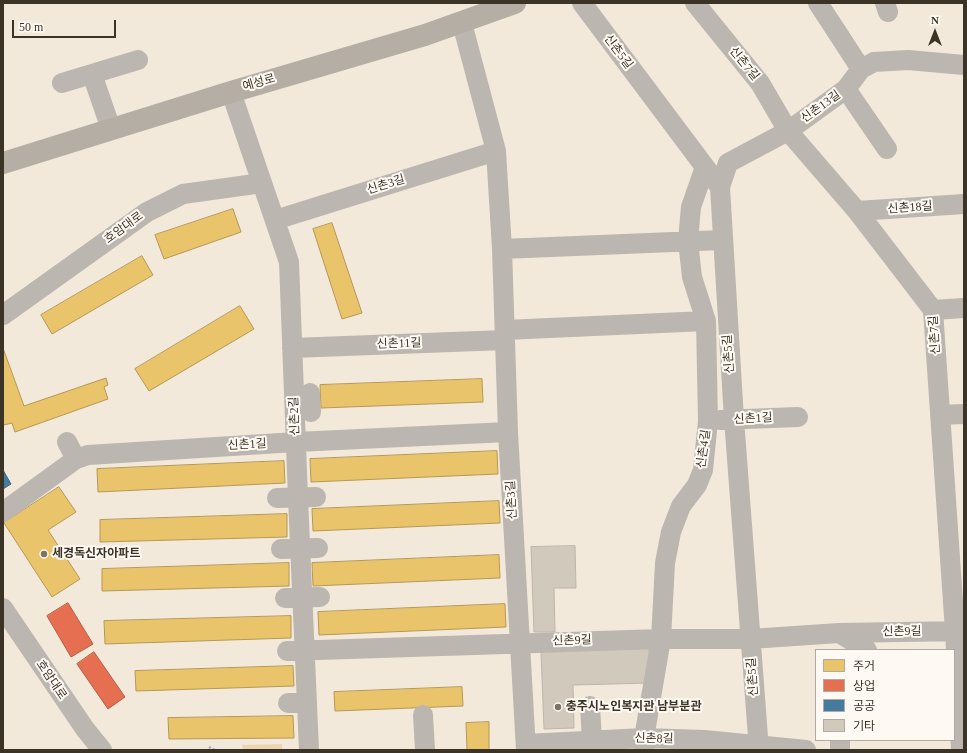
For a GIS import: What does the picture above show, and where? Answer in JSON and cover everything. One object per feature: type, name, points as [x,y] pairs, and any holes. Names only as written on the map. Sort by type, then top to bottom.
[{"type":"main road","name":"예성로","points":[[3,163],[231,92],[462,23],[510,4]]},
{"type":"street","name":"신촌5길","points":[[582,3],[720,187],[734,419],[759,748]]},
{"type":"street","name":"신촌7길","points":[[695,3],[760,83],[788,131],[857,211],[934,310],[940,415],[956,527],[960,631],[962,725],[961,750]]},
{"type":"street","points":[[818,3],[861,69],[874,62],[908,60],[964,65]]},
{"type":"street","name":"신촌3길","points":[[462,23],[496,151],[502,249],[502,345],[521,643],[526,747]]},
{"type":"street","points":[[62,83],[138,60]]},
{"type":"street","name":"신촌13길","points":[[720,187],[728,163],[788,131],[846,89],[861,69]]},
{"type":"street","points":[[92,74],[111,129]]},
{"type":"street","points":[[846,89],[887,149]]},
{"type":"street","name":"신촌2길","points":[[231,92],[289,262],[296,442],[307,497],[300,549],[302,597],[295,650],[298,703],[309,750]]},
{"type":"street","name":"신촌3길","points":[[275,220],[496,151]]},
{"type":"street","name":"신촌4길","points":[[644,744],[661,639],[665,563],[671,532],[681,506],[697,485],[703,470],[708,421],[706,321],[692,277],[688,242],[690,207],[705,167]]},
{"type":"street","name":"호암대로","points":[[3,315],[153,209],[183,194],[262,182]]},
{"type":"street","name":"신촌18길","points":[[857,211],[964,204]]},
{"type":"street","points":[[502,249],[722,240]]},
{"type":"street","points":[[934,310],[964,308]]},
{"type":"street","name":"신촌11길","points":[[292,348],[502,345],[706,321]]},
{"type":"street","points":[[310,392],[311,412]]},
{"type":"street","points":[[940,415],[964,414]]},
{"type":"street","name":"신촌1길","points":[[708,421],[798,417]]},
{"type":"street","name":"신촌1길","points":[[3,512],[76,459],[88,455],[108,452],[508,432]]},
{"type":"street","points":[[67,442],[76,459]]},
{"type":"street","points":[[277,498],[307,497]]},
{"type":"street","name":"호암대로","points":[[3,608],[85,729],[102,750]]},
{"type":"street","name":"신촌9길","points":[[295,650],[661,639],[839,641],[960,631]]},
{"type":"street","points":[[839,641],[864,649]]},
{"type":"street","points":[[584,744],[590,706]]},
{"type":"street","points":[[423,716],[425,750]]},
{"type":"street","name":"신촌8길","points":[[526,747],[584,744],[644,744],[704,740],[759,748],[806,750]]},
{"type":"path","points":[[209,747],[215,750]]},
{"type":"shaded area","points":[[282,744],[282,750],[243,750],[242,745]]},
{"type":"building: 주거","points":[[233,209],[241,232],[164,259],[155,235]]},
{"type":"building: 주거","points":[[332,223],[362,313],[342,319],[313,229]]},
{"type":"building: 주거","points":[[142,256],[153,275],[52,334],[41,315]]},
{"type":"building: 주거","points":[[240,306],[254,329],[149,391],[135,369]]},
{"type":"building: 주거","points":[[3,348],[24,406],[106,378],[108,385],[104,387],[108,399],[15,432],[12,423],[4,425],[3,422]]},
{"type":"building: 주거","points":[[482,379],[483,402],[321,408],[320,385]]},
{"type":"building: 주거","points":[[497,451],[498,474],[311,482],[310,459]]},
{"type":"building: 주거","points":[[284,461],[285,483],[98,492],[97,469]]},
{"type":"building: 주거","name":"세경독신자아파트","points":[[59,487],[76,512],[48,530],[80,579],[52,597],[4,523]]},
{"type":"building: 주거","points":[[499,501],[500,523],[313,531],[312,509]]},
{"type":"building: 주거","points":[[287,514],[287,537],[100,542],[100,520]]},
{"type":"building: 주거","points":[[499,555],[500,578],[313,586],[312,563]]},
{"type":"building: 주거","points":[[289,563],[289,586],[102,591],[102,569]]},
{"type":"building: 주거","points":[[505,604],[506,627],[319,635],[318,612]]},
{"type":"building: 주거","points":[[291,616],[291,638],[105,644],[104,621]]},
{"type":"building: 주거","points":[[293,666],[294,686],[136,691],[135,671]]},
{"type":"building: 주거","points":[[462,687],[463,706],[335,711],[334,692]]},
{"type":"building: 주거","points":[[293,716],[294,738],[169,739],[168,718]]},
{"type":"building: 주거","points":[[489,722],[489,750],[467,750],[466,723]]},
{"type":"building: 상업","points":[[68,603],[93,644],[71,657],[47,616]]},
{"type":"building: 상업","points":[[94,652],[125,697],[108,709],[77,664]]},
{"type":"building: 공공","points":[[3,470],[11,484],[3,489]]},
{"type":"building: 기타","points":[[575,546],[576,588],[554,588],[555,632],[534,632],[531,547]]},
{"type":"building: 기타","name":"충주시노인복지관 남부분관","points":[[649,648],[650,683],[573,685],[574,728],[544,729],[541,652]]},
{"type":"place","name":"세경독신자아파트","points":[[44,554]]},
{"type":"place","name":"충주시노인복지관 남부분관","points":[[558,707]]}]
